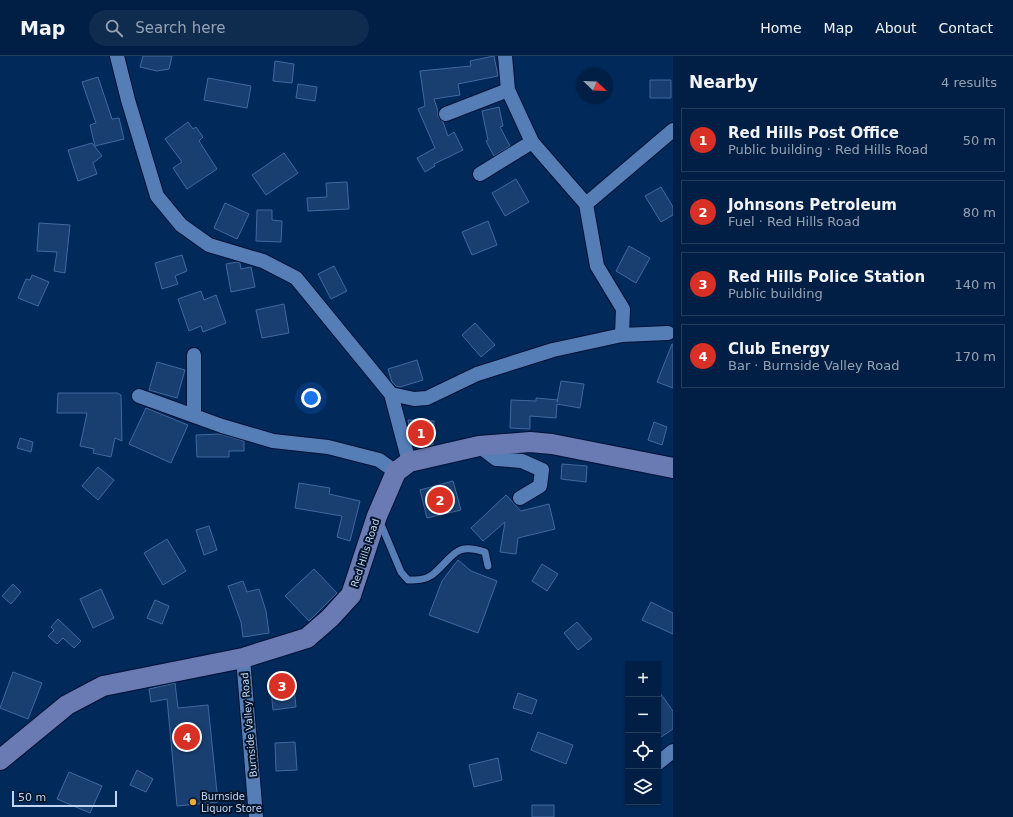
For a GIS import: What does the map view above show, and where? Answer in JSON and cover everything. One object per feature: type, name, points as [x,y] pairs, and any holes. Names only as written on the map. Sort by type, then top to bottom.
[{"type":"main road","points":[[402,467],[479,446],[530,442],[552,444],[673,468]]},
{"type":"main road","name":"Red Hills Road","points":[[0,760],[66,705],[103,686],[243,658],[307,638],[330,618],[351,595],[377,516],[402,467]]},
{"type":"street","points":[[117,56],[128,100],[157,196],[181,226],[209,245],[263,261],[296,278],[391,394],[402,467],[328,447],[273,441],[222,426],[138,396]]},
{"type":"street","points":[[506,56],[508,90],[532,142],[586,204],[597,266],[623,309],[622,334]]},
{"type":"street","points":[[446,114],[508,90]]},
{"type":"street","points":[[586,204],[671,135]]},
{"type":"street","points":[[480,174],[532,142]]},
{"type":"street","points":[[391,394],[414,399],[427,398],[478,374],[553,350],[622,334],[668,333]]},
{"type":"street","points":[[194,355],[194,415]]},
{"type":"street","points":[[479,446],[496,459],[522,461],[542,470],[540,486],[520,498]]},
{"type":"street","name":"Burnside Valley Road","points":[[243,658],[256,817]]},
{"type":"street","points":[[661,761],[673,751]]},
{"type":"lane","points":[[377,516],[401,572],[408,580],[420,580],[432,575],[455,552],[473,548],[485,552],[488,566]]},
{"type":"building","points":[[143,56],[172,56],[169,69],[157,71],[140,67]]},
{"type":"building","points":[[494,56],[498,76],[458,84],[460,95],[434,99],[438,111],[438,117],[443,122],[448,136],[454,132],[463,150],[434,164],[435,166],[425,172],[417,158],[435,148],[418,109],[425,106],[420,71],[471,66],[470,61]]},
{"type":"building","points":[[275,61],[294,64],[292,83],[273,81]]},
{"type":"building","points":[[98,77],[112,119],[119,118],[124,139],[95,146],[90,125],[96,123],[82,82]]},
{"type":"building","points":[[208,78],[251,86],[247,108],[204,100]]},
{"type":"building","points":[[650,80],[671,80],[671,98],[650,98]]},
{"type":"building","points":[[298,84],[317,87],[315,101],[296,98]]},
{"type":"building","points":[[499,107],[503,126],[500,127],[510,146],[494,156],[486,141],[488,140],[482,111]]},
{"type":"building","points":[[188,122],[193,129],[196,127],[203,137],[199,141],[217,169],[187,189],[173,168],[182,162],[165,139]]},
{"type":"building","points":[[92,143],[102,156],[93,163],[97,174],[78,181],[68,150]]},
{"type":"building","points":[[284,153],[298,173],[266,195],[252,175]]},
{"type":"building","points":[[516,179],[529,202],[505,216],[492,193]]},
{"type":"building","points":[[347,182],[349,209],[308,211],[307,198],[327,197],[326,183]]},
{"type":"building","points":[[661,187],[673,207],[673,215],[661,222],[645,196]]},
{"type":"building","points":[[225,203],[249,214],[237,239],[214,228]]},
{"type":"building","points":[[257,210],[272,210],[272,220],[282,221],[281,242],[256,241]]},
{"type":"building","points":[[488,221],[497,245],[472,255],[462,232]]},
{"type":"building","points":[[39,223],[70,225],[65,273],[54,271],[57,252],[37,251]]},
{"type":"building","points":[[629,246],[650,258],[636,283],[616,271]]},
{"type":"building","points":[[182,255],[187,271],[175,276],[178,284],[162,289],[155,263]]},
{"type":"building","points":[[237,262],[240,263],[241,269],[251,267],[255,287],[231,292],[226,264]]},
{"type":"building","points":[[334,266],[347,291],[331,299],[318,274]]},
{"type":"building","points":[[32,275],[49,282],[38,306],[18,298],[26,279],[30,280]]},
{"type":"building","points":[[201,291],[204,300],[216,295],[226,323],[203,332],[201,326],[189,331],[178,299]]},
{"type":"building","points":[[284,304],[289,333],[262,338],[256,310]]},
{"type":"building","points":[[475,323],[495,345],[481,357],[462,335]]},
{"type":"building","points":[[673,344],[673,388],[657,382]]},
{"type":"building","points":[[417,360],[423,380],[400,387],[396,386],[392,382],[388,369]]},
{"type":"building","points":[[157,362],[185,370],[177,398],[149,390]]},
{"type":"building","points":[[561,381],[584,384],[580,408],[557,404],[556,418],[530,416],[530,429],[510,428],[511,400],[536,401],[536,398],[557,400]]},
{"type":"building","points":[[58,393],[117,393],[121,395],[122,441],[115,438],[111,457],[93,453],[94,449],[80,446],[87,413],[57,413]]},
{"type":"building","points":[[146,408],[188,425],[171,463],[129,444]]},
{"type":"building","points":[[408,420],[434,421],[433,445],[413,445]]},
{"type":"building","points":[[654,422],[667,427],[662,445],[648,440]]},
{"type":"building","points":[[220,434],[244,441],[244,451],[229,451],[229,457],[197,457],[196,435]]},
{"type":"building","points":[[20,438],[33,442],[31,452],[17,448]]},
{"type":"building","points":[[562,464],[587,466],[586,482],[561,479]]},
{"type":"building","points":[[98,467],[114,480],[98,500],[82,486]]},
{"type":"building","points":[[453,481],[461,510],[427,518],[420,490]]},
{"type":"building","points":[[299,483],[330,488],[329,494],[360,501],[350,541],[337,537],[342,516],[295,508]]},
{"type":"building","points":[[506,495],[521,511],[549,504],[555,529],[518,538],[516,554],[500,552],[505,522],[483,541],[471,528]]},
{"type":"building","points":[[209,526],[217,550],[204,555],[196,530]]},
{"type":"building","points":[[167,539],[186,571],[163,585],[144,553]]},
{"type":"building","points":[[458,560],[471,571],[497,581],[478,633],[429,615],[442,581]]},
{"type":"building","points":[[542,564],[558,574],[547,591],[532,581]]},
{"type":"building","points":[[314,569],[337,593],[309,621],[285,596]]},
{"type":"building","points":[[243,581],[247,592],[259,589],[266,611],[269,633],[243,637],[241,622],[228,586]]},
{"type":"building","points":[[13,584],[21,592],[11,604],[2,596]]},
{"type":"building","points":[[101,589],[114,618],[93,628],[80,599]]},
{"type":"building","points":[[155,600],[169,606],[162,624],[147,618]]},
{"type":"building","points":[[651,602],[673,613],[673,634],[642,620]]},
{"type":"building","points":[[58,619],[81,641],[74,648],[63,638],[57,644],[48,636],[54,630],[51,627]]},
{"type":"building","points":[[577,622],[592,639],[578,650],[564,633]]},
{"type":"building","points":[[13,672],[42,683],[28,719],[0,708]]},
{"type":"building","points":[[293,678],[296,707],[273,710],[270,680]]},
{"type":"building","points":[[175,683],[178,708],[208,705],[218,802],[177,806],[167,699],[151,702],[149,689]]},
{"type":"building","points":[[518,693],[537,700],[532,714],[513,708]]},
{"type":"building","points":[[661,694],[673,711],[673,729],[661,737]]},
{"type":"building","points":[[538,732],[573,745],[566,764],[531,750]]},
{"type":"building","points":[[295,742],[297,770],[276,771],[275,743]]},
{"type":"building","points":[[498,758],[502,780],[474,787],[469,765]]},
{"type":"building","points":[[137,770],[153,779],[146,792],[130,785]]},
{"type":"building","points":[[69,772],[102,786],[90,813],[57,799]]},
{"type":"building","points":[[532,805],[554,805],[554,817],[532,817]]},
{"type":"place","name":"Red Hills Post Office","points":[[421,433]]},
{"type":"place","name":"Johnsons Petroleum","points":[[440,500]]},
{"type":"place","name":"Red Hills Police Station","points":[[282,686]]},
{"type":"place","name":"Club Energy","points":[[187,737]]},
{"type":"place","name":"Burnside Liquor Store","points":[[193,802]]}]
